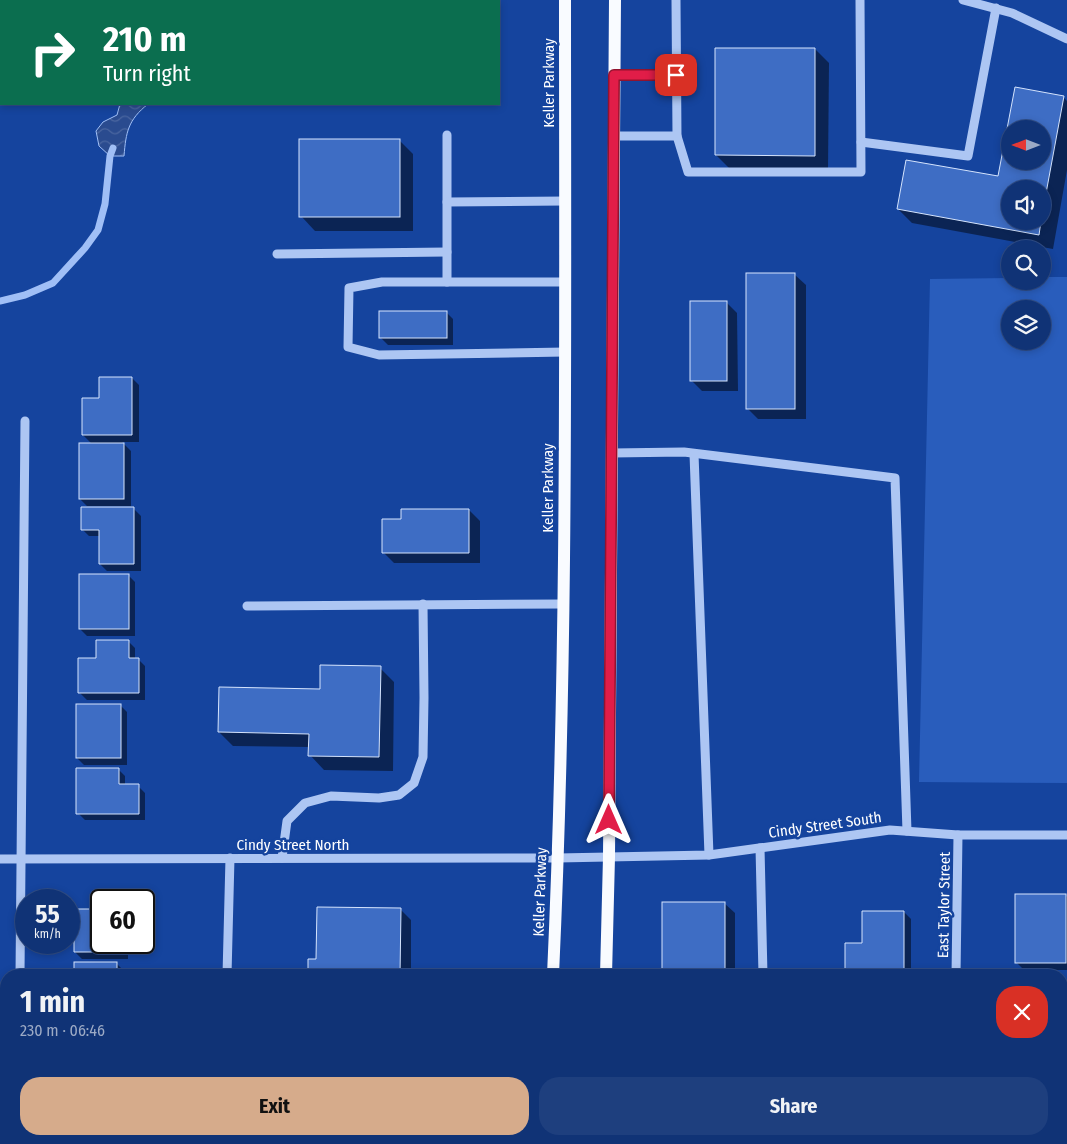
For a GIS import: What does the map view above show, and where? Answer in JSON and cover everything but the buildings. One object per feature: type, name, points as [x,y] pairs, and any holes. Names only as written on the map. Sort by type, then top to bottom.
[{"type":"main road","name":"Keller Parkway","points":[[553,969],[558,858],[563,604],[565,0]]},
{"type":"main road","points":[[606,969],[609,857],[615,0]]},
{"type":"street","points":[[676,0],[677,136],[688,172],[861,172],[860,0]]},
{"type":"street","points":[[963,0],[1012,13],[1067,39]]},
{"type":"street","points":[[861,142],[968,156],[996,8]]},
{"type":"street","points":[[614,75],[676,75]]},
{"type":"street","points":[[446,135],[446,282]]},
{"type":"street","points":[[614,136],[677,136]]},
{"type":"street","points":[[446,202],[565,201]]},
{"type":"street","points":[[277,254],[446,252]]},
{"type":"street","points":[[564,352],[379,355],[348,347],[349,288],[382,282],[565,282]]},
{"type":"street","points":[[20,969],[24,421]]},
{"type":"street","points":[[612,453],[684,452],[895,478],[907,831]]},
{"type":"street","points":[[694,454],[709,855]]},
{"type":"street","points":[[282,858],[287,821],[305,803],[331,796],[379,798],[399,795],[414,783],[422,757],[424,698],[422,604]]},
{"type":"street","points":[[247,606],[563,604]]},
{"type":"street","name":"Cindy Street South","points":[[587,857],[709,855],[890,830],[958,835],[1067,834]]},
{"type":"street","name":"East Taylor Street","points":[[956,969],[958,835]]},
{"type":"street","points":[[760,848],[763,969]]},
{"type":"street","name":"Cindy Street North","points":[[0,859],[587,857]]},
{"type":"street","points":[[228,969],[230,858]]},
{"type":"shaded area","points":[[1051,277],[1067,277],[1067,783],[919,782],[930,279],[1001,278],[1001,290],[1051,290]]},
{"type":"water","points":[[120,105],[147,105],[136,115],[129,127],[124,156],[110,156],[99,146],[96,131],[103,122],[117,115]]},
{"type":"waterway","points":[[0,301],[25,295],[53,283],[85,248],[98,230],[105,204],[110,156],[113,148]]},
{"type":"route","points":[[609,820],[614,75],[676,75]]}]
